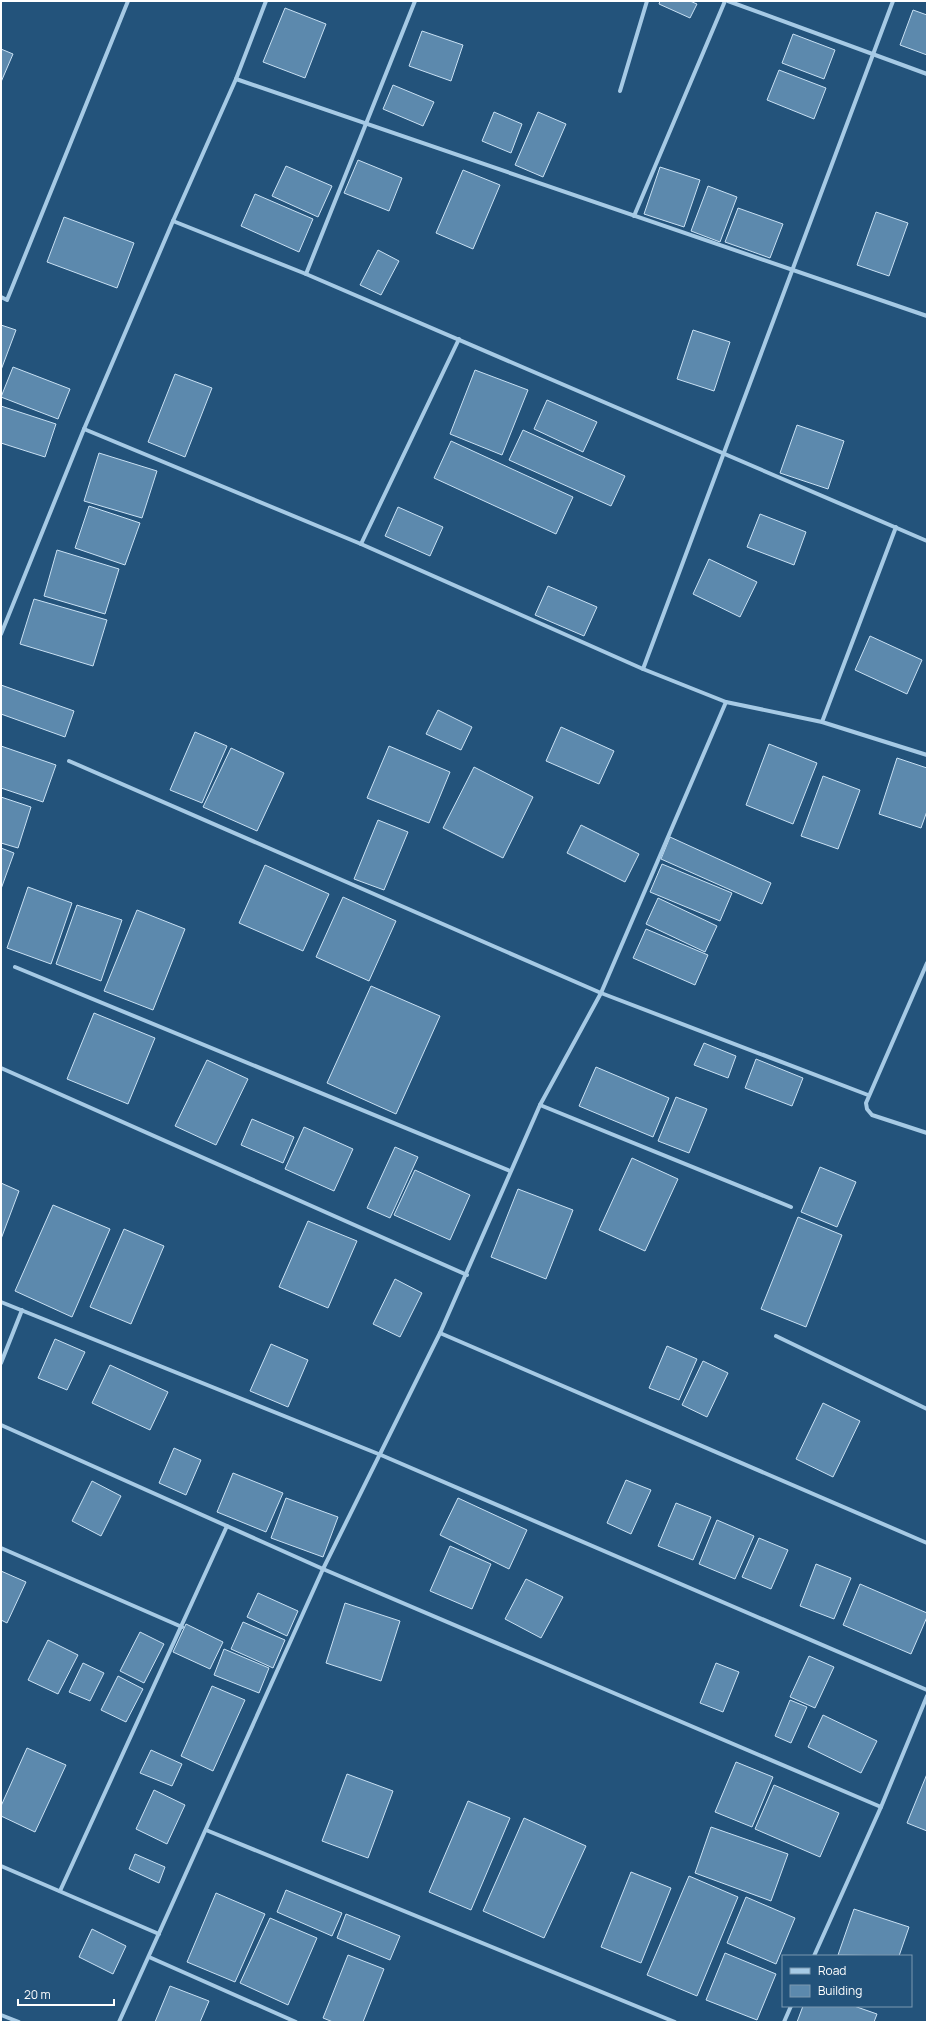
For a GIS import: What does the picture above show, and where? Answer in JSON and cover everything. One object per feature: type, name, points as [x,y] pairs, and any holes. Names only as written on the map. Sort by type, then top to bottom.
[{"type":"street","points":[[1,297],[7,300],[128,1]]},
{"type":"street","points":[[1,634],[84,429],[173,221],[236,79],[266,1]]},
{"type":"street","points":[[306,274],[415,1]]},
{"type":"street","points":[[620,91],[647,1]]},
{"type":"street","points":[[634,216],[726,1],[927,74]]},
{"type":"street","points":[[643,669],[875,54],[893,1]]},
{"type":"street","points":[[236,79],[927,316]]},
{"type":"street","points":[[173,221],[306,274],[927,541]]},
{"type":"street","points":[[361,544],[459,339]]},
{"type":"street","points":[[84,429],[361,544],[643,669],[726,702],[822,722],[927,755]]},
{"type":"street","points":[[822,722],[896,527]]},
{"type":"street","points":[[119,2022],[324,1570],[467,1275],[510,1171],[540,1105],[601,993],[726,702]]},
{"type":"street","points":[[69,761],[601,993],[868,1095]]},
{"type":"street","points":[[927,963],[866,1102],[867,1109],[872,1115],[927,1133]]},
{"type":"street","points":[[15,967],[510,1171]]},
{"type":"street","points":[[1,1068],[467,1275]]},
{"type":"street","points":[[540,1105],[791,1207]]},
{"type":"street","points":[[1,1302],[381,1455],[927,1690]]},
{"type":"street","points":[[1,1363],[22,1310]]},
{"type":"street","points":[[440,1333],[927,1543]]},
{"type":"street","points":[[776,1336],[927,1408]]},
{"type":"street","points":[[1,1425],[324,1570],[881,1807]]},
{"type":"street","points":[[60,1891],[227,1526]]},
{"type":"street","points":[[1,1548],[182,1627]]},
{"type":"street","points":[[814,1955],[881,1807],[927,1696]]},
{"type":"street","points":[[206,1830],[675,2022]]},
{"type":"street","points":[[1,1866],[159,1934]]},
{"type":"street","points":[[149,1957],[296,2022]]},
{"type":"street","points":[[784,2022],[791,2007]]},
{"type":"street","points":[[1,2015],[19,2022]]},
{"type":"building","points":[[660,1],[690,1],[697,4],[690,18],[659,4]]},
{"type":"building","points":[[285,8],[326,24],[305,78],[263,62]]},
{"type":"building","points":[[913,10],[927,15],[927,55],[900,45]]},
{"type":"building","points":[[422,31],[463,45],[451,81],[409,66]]},
{"type":"building","points":[[793,34],[835,50],[824,79],[782,63]]},
{"type":"building","points":[[1,49],[13,54],[1,82]]},
{"type":"building","points":[[779,70],[826,88],[814,119],[767,100]]},
{"type":"building","points":[[393,85],[434,102],[423,126],[383,109]]},
{"type":"building","points":[[494,112],[522,124],[511,153],[482,141]]},
{"type":"building","points":[[538,112],[566,124],[543,177],[515,165]]},
{"type":"building","points":[[358,160],[402,178],[389,211],[344,193]]},
{"type":"building","points":[[286,166],[332,186],[318,217],[272,196]]},
{"type":"building","points":[[660,167],[700,180],[684,227],[644,214]]},
{"type":"building","points":[[463,170],[500,185],[473,249],[436,233]]},
{"type":"building","points":[[708,186],[737,197],[720,242],[691,231]]},
{"type":"building","points":[[255,194],[313,219],[299,252],[241,226]]},
{"type":"building","points":[[738,208],[783,224],[770,258],[725,242]]},
{"type":"building","points":[[876,212],[908,223],[889,276],[857,265]]},
{"type":"building","points":[[64,217],[134,243],[117,288],[47,262]]},
{"type":"building","points":[[378,250],[399,261],[381,295],[360,285]]},
{"type":"building","points":[[1,325],[16,330],[1,370]]},
{"type":"building","points":[[693,330],[730,342],[714,391],[677,379]]},
{"type":"building","points":[[13,367],[70,389],[58,419],[1,397]]},
{"type":"building","points":[[475,370],[528,390],[502,455],[450,434]]},
{"type":"building","points":[[175,374],[212,388],[185,457],[148,442]]},
{"type":"building","points":[[547,400],[597,422],[583,452],[534,429]]},
{"type":"building","points":[[1,406],[56,424],[45,457],[1,443]]},
{"type":"building","points":[[797,425],[844,441],[828,489],[780,473]]},
{"type":"building","points":[[523,430],[625,476],[611,506],[509,460]]},
{"type":"building","points":[[451,441],[573,497],[556,534],[434,478]]},
{"type":"building","points":[[99,453],[157,471],[142,518],[84,501]]},
{"type":"building","points":[[89,506],[140,523],[125,565],[75,548]]},
{"type":"building","points":[[398,507],[443,527],[430,556],[385,536]]},
{"type":"building","points":[[760,514],[806,532],[794,565],[747,547]]},
{"type":"building","points":[[57,550],[119,569],[105,614],[44,596]]},
{"type":"building","points":[[709,559],[757,582],[740,617],[693,594]]},
{"type":"building","points":[[548,586],[597,607],[584,636],[535,615]]},
{"type":"building","points":[[34,599],[107,620],[93,666],[20,644]]},
{"type":"building","points":[[870,636],[922,660],[907,694],[855,670]]},
{"type":"building","points":[[1,685],[74,711],[65,737],[1,714]]},
{"type":"building","points":[[438,710],[472,727],[461,750],[426,734]]},
{"type":"building","points":[[561,727],[614,751],[599,784],[546,761]]},
{"type":"building","points":[[195,732],[227,746],[202,803],[170,790]]},
{"type":"building","points":[[769,744],[817,763],[793,824],[746,805]]},
{"type":"building","points":[[1,746],[56,765],[43,802],[1,788]]},
{"type":"building","points":[[389,746],[450,772],[429,823],[367,798]]},
{"type":"building","points":[[231,748],[284,773],[257,831],[203,807]]},
{"type":"building","points":[[897,758],[927,768],[927,811],[921,828],[879,814]]},
{"type":"building","points":[[474,767],[533,797],[503,858],[443,828]]},
{"type":"building","points":[[823,776],[860,790],[838,849],[801,836]]},
{"type":"building","points":[[1,797],[31,807],[18,848],[1,843]]},
{"type":"building","points":[[378,820],[408,832],[384,890],[354,879]]},
{"type":"building","points":[[581,825],[639,854],[625,882],[567,853]]},
{"type":"building","points":[[670,837],[771,883],[762,904],[661,859]]},
{"type":"building","points":[[1,848],[14,853],[1,889]]},
{"type":"building","points":[[662,864],[732,893],[720,921],[650,892]]},
{"type":"building","points":[[265,865],[329,894],[303,951],[239,923]]},
{"type":"building","points":[[28,887],[72,903],[51,964],[7,948]]},
{"type":"building","points":[[343,897],[396,921],[369,981],[316,957]]},
{"type":"building","points":[[658,898],[717,926],[705,952],[646,924]]},
{"type":"building","points":[[77,905],[122,920],[101,981],[56,964]]},
{"type":"building","points":[[137,910],[185,929],[153,1010],[104,991]]},
{"type":"building","points":[[646,929],[708,955],[695,985],[633,958]]},
{"type":"building","points":[[371,986],[440,1016],[396,1114],[327,1083]]},
{"type":"building","points":[[94,1013],[155,1038],[128,1104],[67,1079]]},
{"type":"building","points":[[704,1043],[736,1056],[728,1078],[694,1065]]},
{"type":"building","points":[[756,1059],[803,1078],[792,1106],[745,1088]]},
{"type":"building","points":[[207,1060],[248,1079],[216,1145],[175,1126]]},
{"type":"building","points":[[596,1067],[669,1098],[653,1137],[579,1106]]},
{"type":"building","points":[[676,1097],[707,1109],[689,1153],[658,1141]]},
{"type":"building","points":[[252,1119],[294,1137],[283,1163],[241,1145]]},
{"type":"building","points":[[304,1127],[353,1149],[334,1191],[285,1169]]},
{"type":"building","points":[[395,1147],[418,1157],[390,1218],[367,1208]]},
{"type":"building","points":[[632,1158],[678,1179],[645,1251],[599,1230]]},
{"type":"building","points":[[820,1167],[856,1182],[837,1227],[801,1212]]},
{"type":"building","points":[[415,1170],[470,1195],[450,1240],[394,1215]]},
{"type":"building","points":[[1,1183],[19,1191],[1,1239]]},
{"type":"building","points":[[518,1189],[573,1210],[546,1279],[491,1257]]},
{"type":"building","points":[[53,1205],[110,1229],[72,1317],[15,1291]]},
{"type":"building","points":[[798,1217],[842,1235],[806,1327],[761,1309]]},
{"type":"building","points":[[308,1221],[357,1241],[328,1308],[279,1287]]},
{"type":"building","points":[[124,1229],[164,1246],[131,1324],[90,1307]]},
{"type":"building","points":[[395,1279],[422,1293],[400,1337],[373,1324]]},
{"type":"building","points":[[55,1339],[85,1352],[67,1390],[38,1378]]},
{"type":"building","points":[[271,1344],[308,1360],[288,1407],[250,1391]]},
{"type":"building","points":[[667,1346],[697,1359],[679,1400],[649,1388]]},
{"type":"building","points":[[703,1361],[728,1373],[707,1417],[682,1405]]},
{"type":"building","points":[[110,1365],[168,1392],[150,1430],[92,1403]]},
{"type":"building","points":[[823,1403],[860,1421],[833,1477],[796,1459]]},
{"type":"building","points":[[174,1448],[201,1460],[186,1495],[159,1483]]},
{"type":"building","points":[[233,1473],[283,1493],[266,1532],[217,1512]]},
{"type":"building","points":[[626,1480],[651,1490],[631,1534],[607,1523]]},
{"type":"building","points":[[92,1481],[121,1496],[101,1536],[72,1521]]},
{"type":"building","points":[[286,1498],[338,1517],[323,1557],[271,1538]]},
{"type":"building","points":[[458,1498],[527,1530],[509,1569],[440,1535]]},
{"type":"building","points":[[676,1503],[711,1517],[693,1560],[658,1546]]},
{"type":"building","points":[[717,1520],[754,1536],[735,1579],[699,1564]]},
{"type":"building","points":[[759,1538],[788,1550],[771,1589],[742,1577]]},
{"type":"building","points":[[450,1546],[491,1564],[472,1609],[430,1591]]},
{"type":"building","points":[[816,1564],[851,1578],[834,1619],[800,1606]]},
{"type":"building","points":[[1,1571],[26,1582],[7,1623],[1,1620]]},
{"type":"building","points":[[526,1579],[563,1597],[541,1638],[505,1619]]},
{"type":"building","points":[[860,1584],[927,1613],[927,1617],[911,1654],[843,1625]]},
{"type":"building","points":[[258,1593],[298,1611],[287,1636],[247,1617]]},
{"type":"building","points":[[345,1603],[400,1621],[381,1681],[326,1663]]},
{"type":"building","points":[[243,1622],[285,1640],[273,1668],[231,1649]]},
{"type":"building","points":[[186,1624],[223,1642],[210,1669],[173,1652]]},
{"type":"building","points":[[140,1632],[164,1644],[144,1683],[120,1671]]},
{"type":"building","points":[[48,1640],[78,1655],[58,1694],[28,1680]]},
{"type":"building","points":[[224,1649],[269,1668],[259,1693],[214,1675]]},
{"type":"building","points":[[809,1656],[834,1667],[815,1708],[790,1697]]},
{"type":"building","points":[[83,1663],[104,1673],[90,1701],[69,1692]]},
{"type":"building","points":[[716,1663],[739,1672],[723,1712],[700,1703]]},
{"type":"building","points":[[118,1676],[143,1689],[126,1722],[101,1710]]},
{"type":"building","points":[[212,1686],[245,1700],[213,1771],[181,1756]]},
{"type":"building","points":[[790,1700],[807,1707],[791,1743],[775,1736]]},
{"type":"building","points":[[823,1715],[877,1741],[861,1773],[808,1747]]},
{"type":"building","points":[[27,1748],[66,1765],[35,1832],[1,1816],[1,1806]]},
{"type":"building","points":[[151,1750],[182,1764],[172,1786],[140,1773]]},
{"type":"building","points":[[736,1762],[773,1777],[752,1827],[715,1812]]},
{"type":"building","points":[[347,1774],[393,1791],[368,1858],[322,1841]]},
{"type":"building","points":[[927,1774],[927,1831],[907,1823]]},
{"type":"building","points":[[774,1785],[839,1813],[820,1857],[755,1829]]},
{"type":"building","points":[[154,1790],[185,1805],[167,1844],[136,1829]]},
{"type":"building","points":[[468,1801],[510,1818],[471,1910],[429,1892]]},
{"type":"building","points":[[524,1818],[586,1846],[544,1938],[483,1911]]},
{"type":"building","points":[[711,1827],[788,1854],[771,1901],[695,1873]]},
{"type":"building","points":[[135,1854],[165,1867],[159,1883],[129,1869]]},
{"type":"building","points":[[631,1872],[671,1888],[641,1963],[601,1947]]},
{"type":"building","points":[[689,1876],[738,1897],[697,1996],[647,1975]]},
{"type":"building","points":[[286,1890],[342,1913],[332,1936],[277,1912]]},
{"type":"building","points":[[216,1893],[265,1914],[235,1982],[187,1962]]},
{"type":"building","points":[[746,1897],[795,1918],[776,1964],[727,1943]]},
{"type":"building","points":[[854,1909],[909,1927],[899,1955],[838,1955]]},
{"type":"building","points":[[346,1914],[400,1936],[390,1960],[337,1938]]},
{"type":"building","points":[[270,1918],[317,1938],[288,2005],[240,1983]]},
{"type":"building","points":[[92,1929],[126,1946],[113,1974],[79,1957]]},
{"type":"building","points":[[725,1953],[776,1974],[757,2020],[706,2000]]},
{"type":"building","points":[[348,1955],[384,1969],[363,2022],[333,2022],[323,2018]]},
{"type":"building","points":[[170,1986],[209,2001],[200,2022],[155,2022]]},
{"type":"building","points":[[803,2007],[857,2007],[877,2014],[874,2022],[797,2022]]}]
